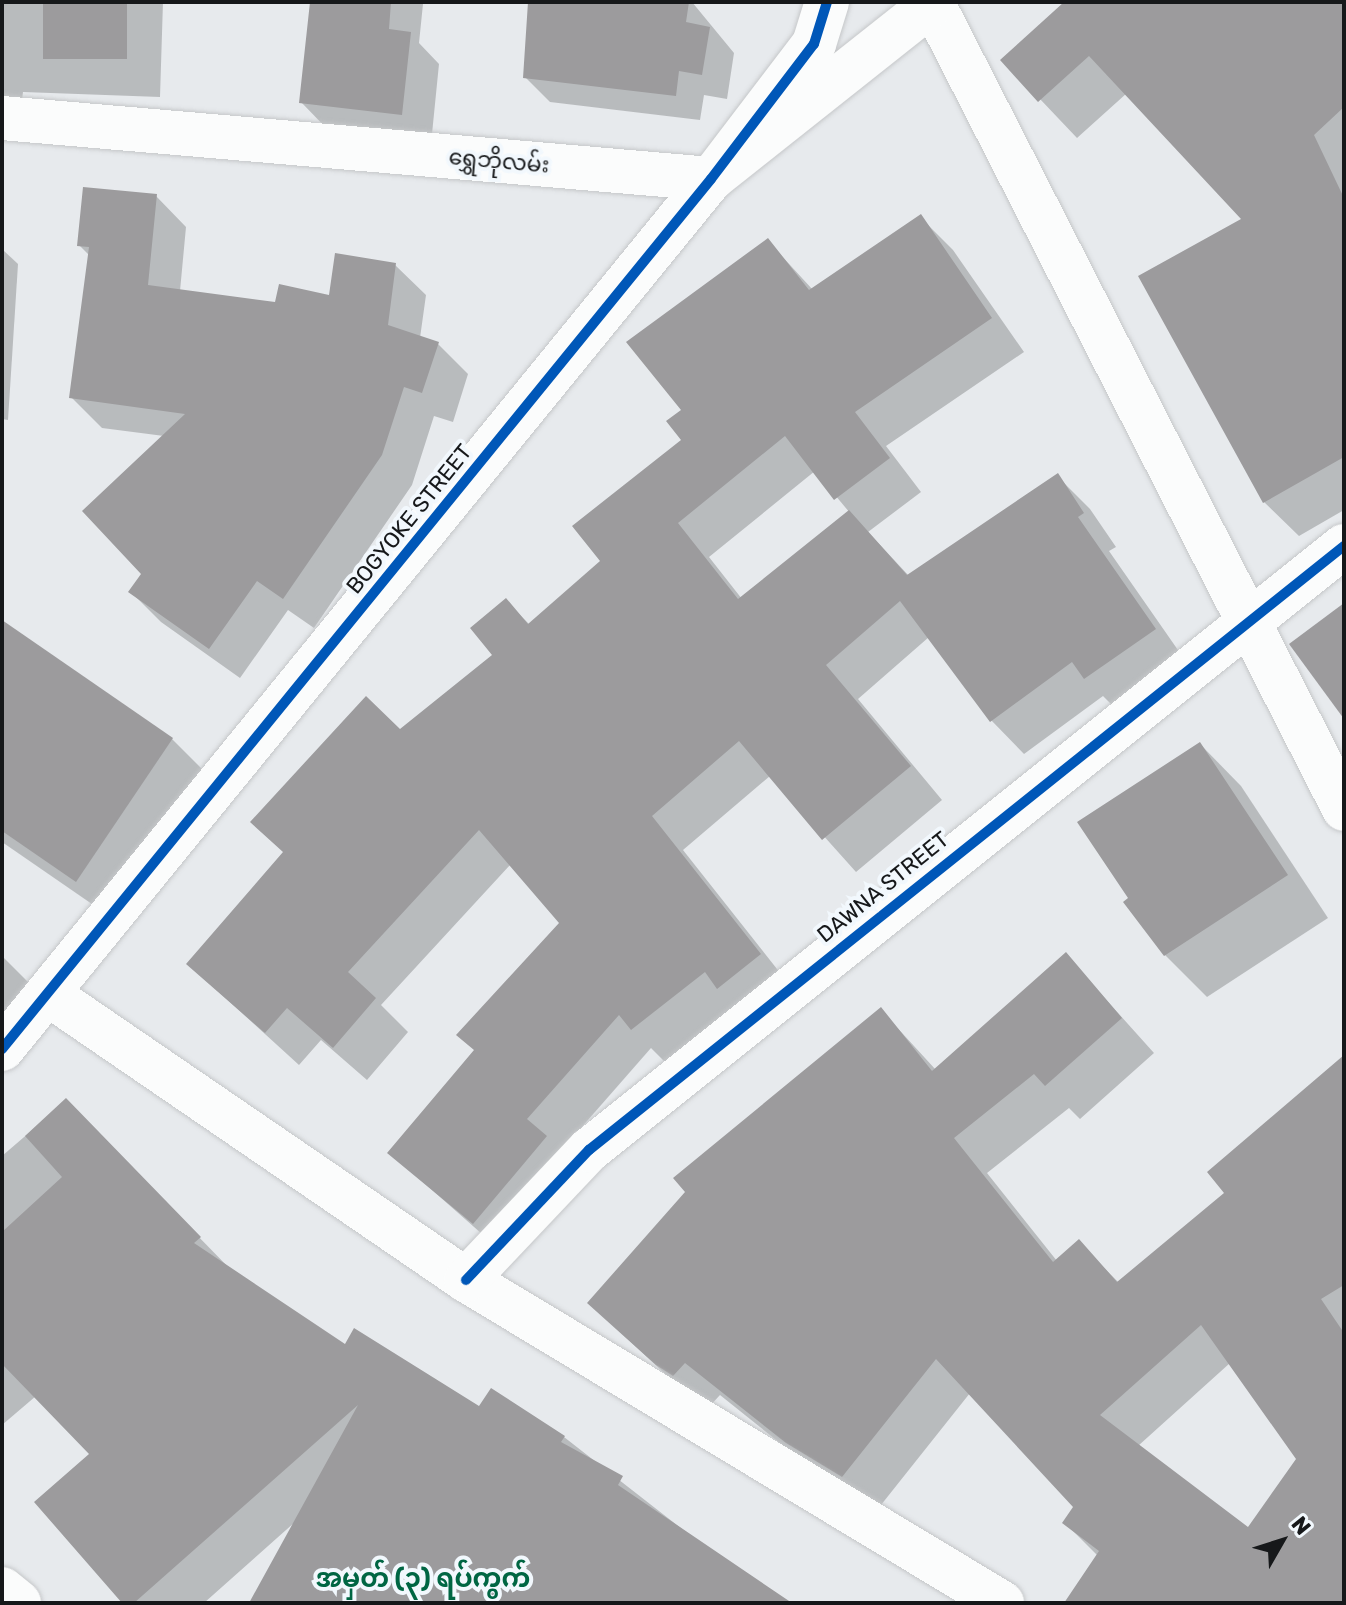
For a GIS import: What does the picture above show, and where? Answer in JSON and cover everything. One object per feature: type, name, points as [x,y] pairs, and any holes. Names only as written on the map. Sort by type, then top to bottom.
[{"type":"street","name":"BOGYOKE STREET","points":[[2,1049],[711,179],[814,44],[827,2]]},
{"type":"street","points":[[711,179],[933,3],[1344,809]]},
{"type":"street","name":"ရွှေဘိုလမ်း","points":[[2,118],[711,179]]},
{"type":"street","name":"DAWNA STREET","points":[[466,1280],[589,1150],[1249,618],[1344,546]]},
{"type":"street","points":[[48,994],[466,1280],[1002,1603]]},
{"type":"street","points":[[2,1589],[19,1603]]},
{"type":"building","points":[[43,2],[127,2],[127,59],[43,59]]},
{"type":"building","points":[[310,2],[391,2],[389,29],[411,32],[402,115],[299,103]]},
{"type":"building","points":[[528,2],[689,2],[686,22],[710,27],[702,75],[679,71],[676,96],[523,78]]},
{"type":"building","points":[[1064,2],[1344,2],[1344,107],[1314,135],[1344,198],[1344,457],[1263,503],[1138,276],[1241,219],[1089,56],[1038,102],[1000,60]]},
{"type":"building","points":[[83,187],[157,194],[148,285],[275,302],[279,284],[329,295],[335,253],[396,263],[388,325],[439,342],[422,393],[404,387],[382,455],[283,599],[257,581],[209,649],[128,592],[141,574],[82,511],[185,414],[69,398],[89,247],[77,246]]},
{"type":"building","points":[[921,214],[992,318],[855,412],[890,458],[834,500],[785,436],[678,523],[738,599],[849,510],[907,575],[1058,473],[1084,513],[1078,517],[1156,629],[1084,679],[1072,662],[990,722],[900,601],[826,665],[911,766],[822,840],[739,741],[652,816],[761,954],[717,989],[705,972],[631,1030],[619,1015],[527,1119],[547,1136],[473,1224],[387,1153],[474,1050],[456,1035],[559,923],[479,830],[348,972],[376,998],[333,1048],[287,1008],[265,1033],[186,964],[283,852],[250,822],[366,696],[400,729],[492,655],[470,628],[506,598],[528,624],[600,561],[572,526],[681,440],[666,421],[681,410],[626,342],[768,238],[809,290]]},
{"type":"building","points":[[1344,603],[1344,719],[1289,644]]},
{"type":"building","points":[[2,620],[173,738],[76,882],[2,831]]},
{"type":"building","points":[[1200,742],[1288,875],[1164,956],[1123,902],[1128,898],[1077,822]]},
{"type":"building","points":[[1066,952],[1122,1018],[1045,1086],[1034,1074],[954,1138],[1053,1262],[1079,1239],[1117,1282],[1224,1193],[1207,1172],[1344,1055],[1344,1285],[1321,1299],[1344,1333],[1344,1603],[1064,1603],[1099,1551],[1062,1523],[1073,1507],[936,1359],[842,1477],[786,1443],[685,1363],[673,1376],[656,1365],[587,1303],[685,1192],[673,1178],[881,1007],[932,1071]],"holes":[[[1201,1325],[1296,1459],[1248,1527],[1100,1415]]]},
{"type":"building","points":[[66,1098],[201,1237],[194,1243],[345,1344],[354,1328],[479,1406],[491,1388],[565,1436],[561,1442],[623,1476],[618,1485],[792,1603],[249,1603],[358,1405],[134,1603],[122,1603],[34,1502],[89,1454],[2,1364],[2,1232],[62,1177],[25,1136]]},
{"type":"cycle path","points":[[2,1049],[711,179],[814,44],[827,2]]},
{"type":"cycle path","points":[[466,1280],[589,1150],[1344,546]]},
{"type":"district","name":"အမှတ် (၃) ရပ်ကွက်","points":[[423,1579]]}]
